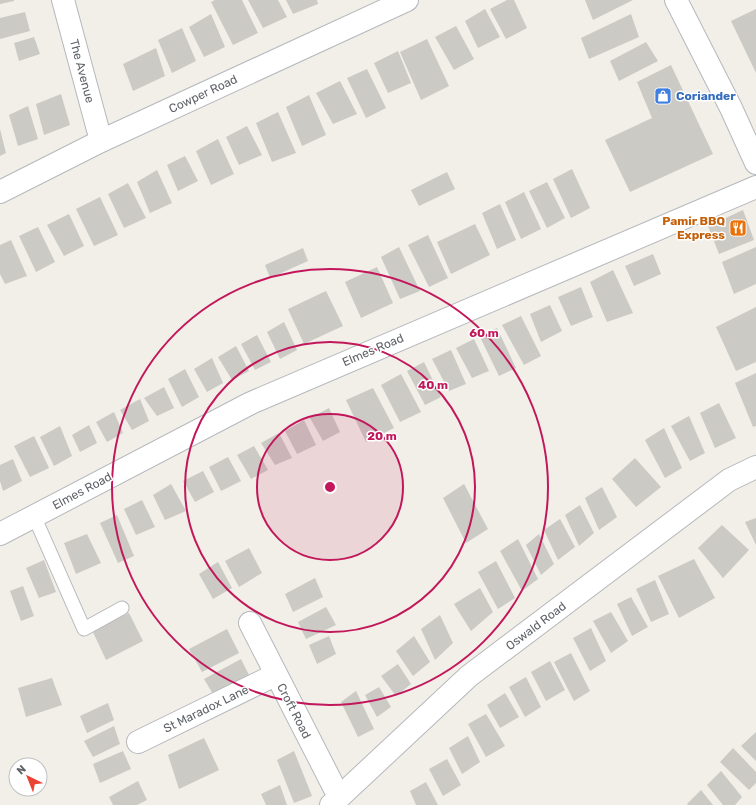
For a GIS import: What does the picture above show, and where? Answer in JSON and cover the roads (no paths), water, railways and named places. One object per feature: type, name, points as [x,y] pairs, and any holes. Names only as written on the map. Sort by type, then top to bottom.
[{"type":"street","name":"The Avenue","points":[[63,0],[102,141]]},
{"type":"street","name":"Cowper Road","points":[[0,192],[102,141],[407,0]]},
{"type":"street","points":[[676,0],[731,108],[756,163]]},
{"type":"street","name":"Elmes Road","points":[[0,534],[251,403],[756,187]]},
{"type":"street","name":"Oswald Road","points":[[335,801],[469,676],[729,480],[756,468]]},
{"type":"street","name":"Croft Road","points":[[250,623],[335,801]]},
{"type":"street","name":"St Maradox Lane","points":[[138,742],[275,675]]},
{"type":"lane","points":[[34,516],[84,629],[122,608]]},
{"type":"place","name":"Coriander","points":[[663,96]]},
{"type":"place","name":"Pamir BBQ Express","points":[[738,228]]}]
